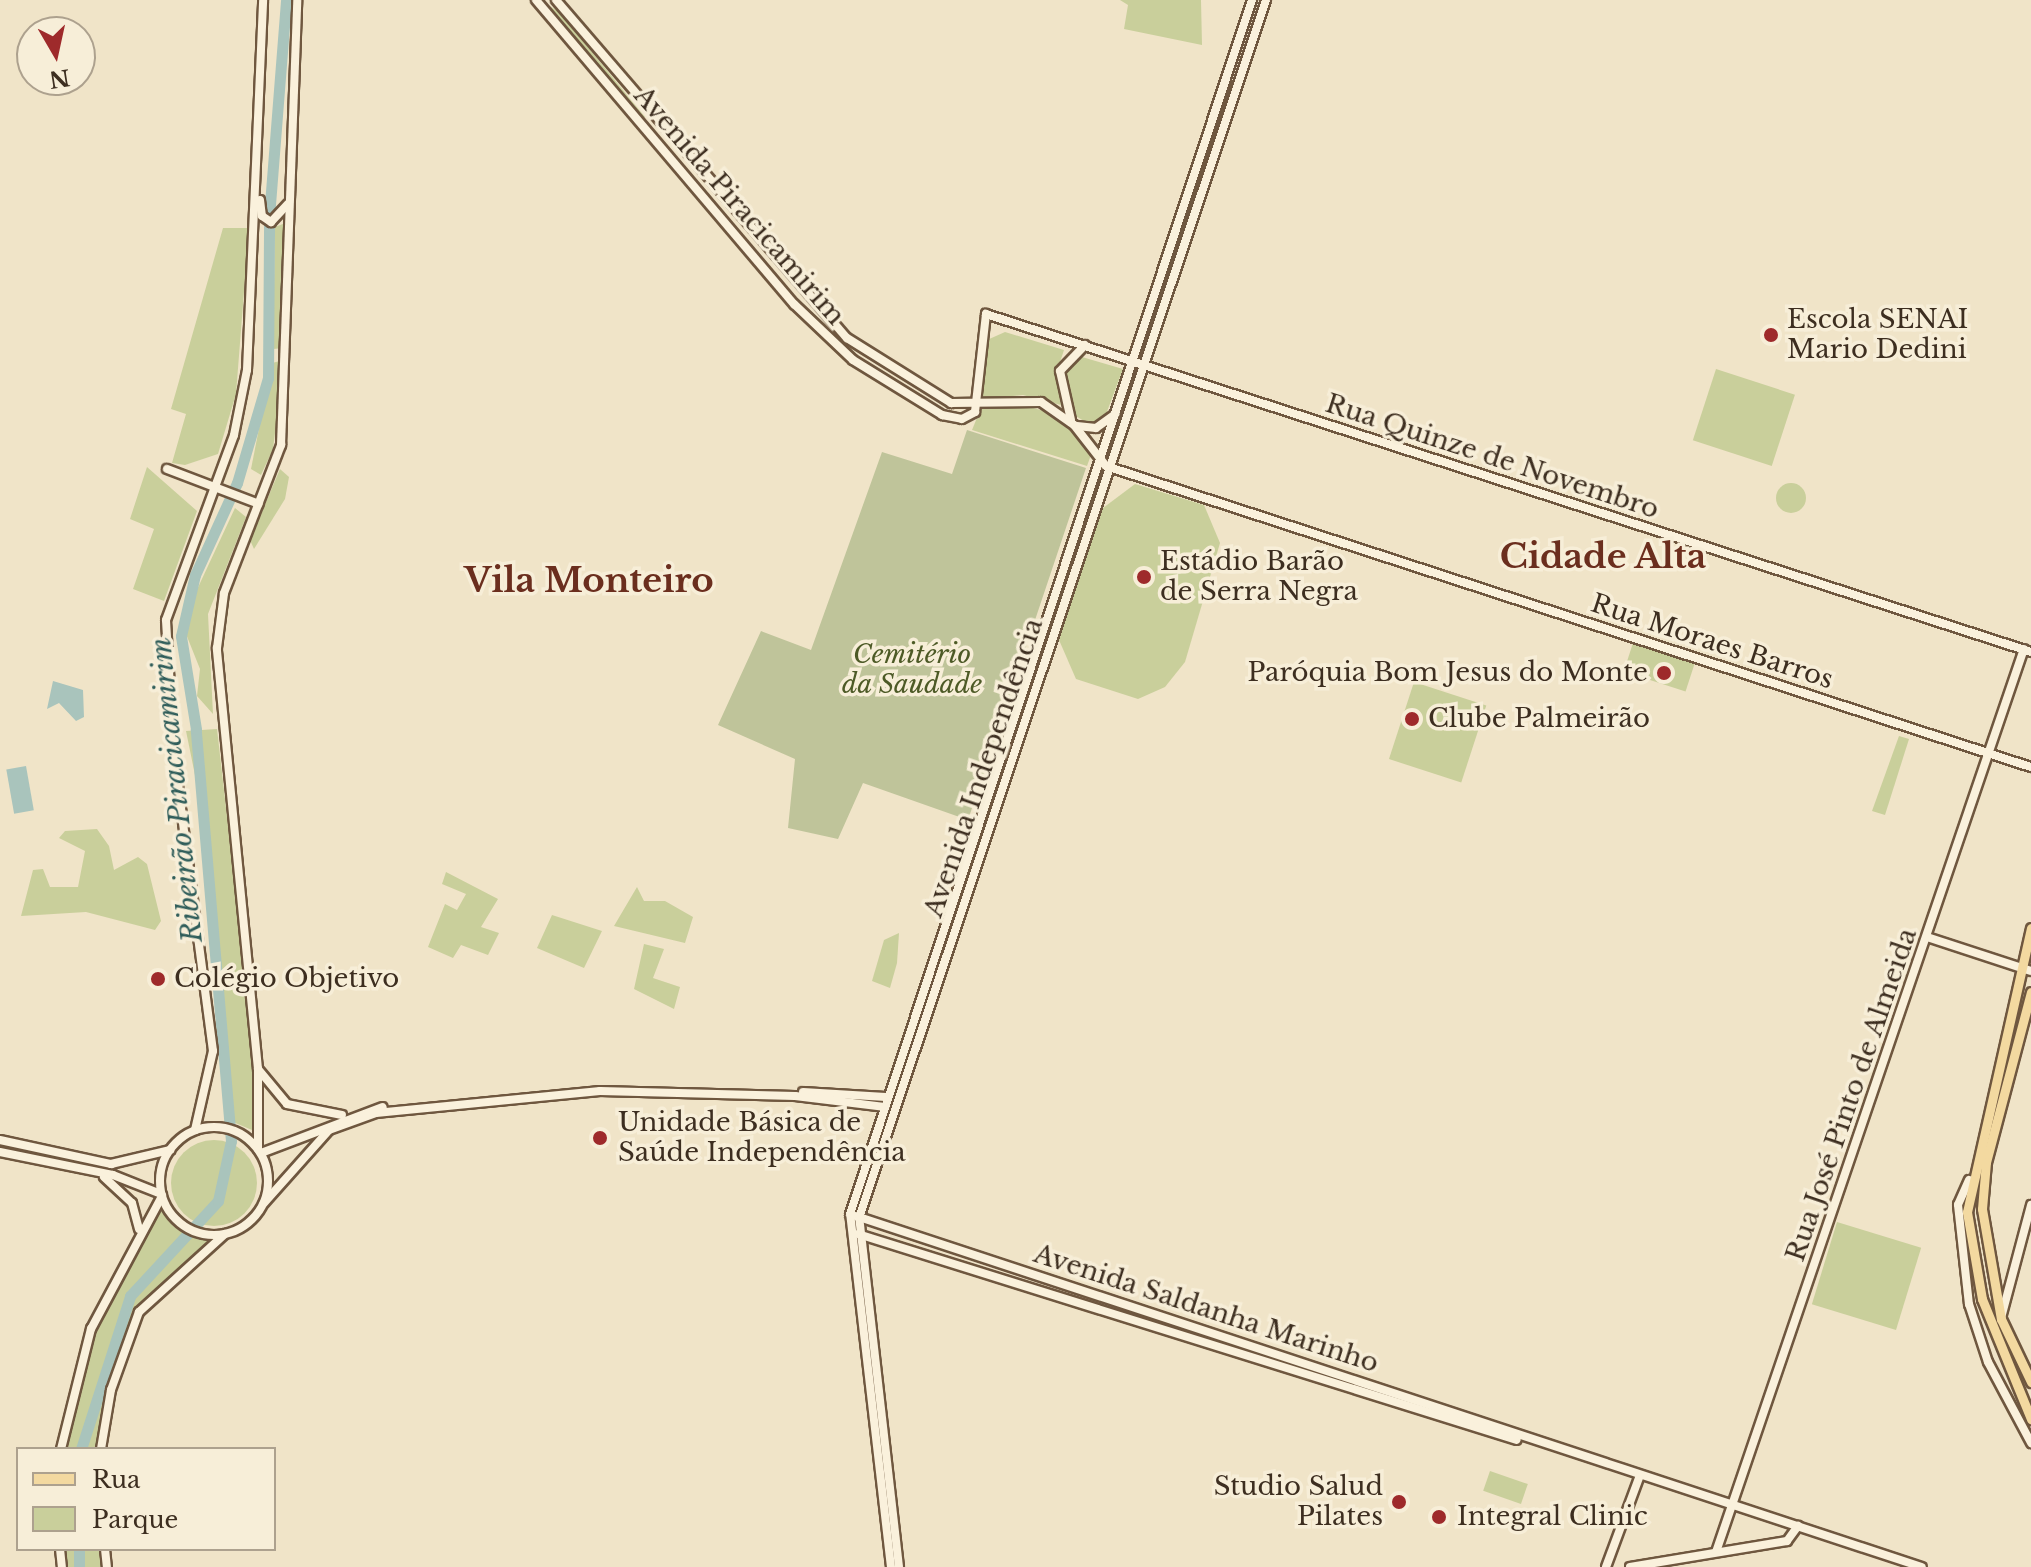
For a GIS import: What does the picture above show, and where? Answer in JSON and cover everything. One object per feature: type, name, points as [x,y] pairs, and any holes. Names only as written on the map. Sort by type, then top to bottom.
[{"type":"main road","points":[[195,1130],[213,1051],[174,755],[166,620],[234,435],[247,370],[263,0]]},
{"type":"main road","points":[[264,1203],[268,1178],[259,1151],[258,1069],[217,658],[224,593],[281,445],[285,409],[297,0]]},
{"type":"main road","name":"Avenida Piracicamirim","points":[[536,0],[729,228],[853,360],[952,418],[970,417],[977,406]]},
{"type":"main road","name":"Avenida Piracicamirim","points":[[556,0],[653,119],[868,356],[951,403],[977,406],[1023,398],[1052,407],[1074,424],[1103,462]]},
{"type":"main road","name":"Avenida Independência","points":[[899,1567],[876,1344],[859,1218],[1252,0]]},
{"type":"main road","name":"Avenida Independência","points":[[891,1567],[865,1319],[849,1232],[850,1214],[1035,651],[1266,0]]},
{"type":"main road","points":[[642,127],[653,119]]},
{"type":"main road","points":[[256,168],[262,216],[282,217],[290,175]]},
{"type":"main road","points":[[729,228],[750,225]]},
{"type":"main road","name":"Rua Quinze de Novembro","points":[[977,406],[986,314],[2028,651]]},
{"type":"main road","points":[[1085,345],[1060,371],[1074,424],[1096,428],[1116,414]]},
{"type":"main road","points":[[853,360],[868,356]]},
{"type":"main road","points":[[871,371],[915,381]]},
{"type":"main road","name":"Rua Moraes Barros","points":[[1103,462],[2031,767]]},
{"type":"main road","points":[[167,469],[259,504]]},
{"type":"main road","points":[[1011,754],[1035,651]]},
{"type":"main road","name":"Rua José Pinto de Almeida","points":[[1716,1552],[2028,651]]},
{"type":"main road","points":[[2031,928],[2018,967],[1969,1180],[1967,1212],[1982,1299],[2031,1419]]},
{"type":"main road","points":[[1927,937],[2031,971]]},
{"type":"main road","points":[[2031,992],[1982,1185],[2001,1319],[2031,1382]]},
{"type":"main road","points":[[893,1112],[903,1049]]},
{"type":"main road","points":[[258,1069],[287,1104],[347,1116]]},
{"type":"main road","points":[[259,1151],[347,1116],[598,1087],[885,1102],[893,1112]]},
{"type":"main road","points":[[101,1447],[111,1390],[139,1312],[264,1203],[329,1130],[376,1113],[600,1091],[885,1102]]},
{"type":"main road","points":[[0,1140],[111,1164],[170,1150],[195,1130],[224,1128],[235,1131],[259,1151]]},
{"type":"main road","points":[[62,1447],[91,1329],[139,1229],[162,1195],[170,1150]]},
{"type":"main road","points":[[0,1152],[96,1173],[162,1195],[189,1229],[201,1234],[225,1234]]},
{"type":"main road","points":[[96,1173],[125,1193],[139,1229]]},
{"type":"main road","points":[[1969,1180],[1958,1205],[1963,1256],[1988,1362],[2031,1443]]},
{"type":"main road","points":[[2001,1319],[2031,1205]]},
{"type":"main road","name":"Avenida Saldanha Marinho","points":[[850,1214],[1548,1446]]},
{"type":"main road","name":"Avenida Saldanha Marinho","points":[[849,1232],[1548,1446],[1922,1567]]},
{"type":"main road","points":[[865,1319],[876,1344]]},
{"type":"main road","points":[[1609,1565],[1640,1475]]},
{"type":"main road","points":[[1630,1567],[1787,1541],[1798,1526]]},
{"type":"green space","points":[[540,0],[559,12],[645,117],[641,120]]},
{"type":"green space","points":[[1120,0],[1201,0],[1202,45],[1124,29],[1128,5]]},
{"type":"green space","points":[[288,222],[284,348],[273,349],[275,227]]},
{"type":"green space","points":[[223,228],[249,228],[236,394],[218,454],[185,465],[172,463],[186,414],[171,409]]},
{"type":"green space","points":[[1005,332],[1064,350],[1057,371],[1061,405],[1023,395],[982,399],[987,340]]},
{"type":"green space","points":[[1082,357],[1123,369],[1105,417],[1089,424],[1074,415],[1064,379],[1065,368]]},
{"type":"green space","points":[[284,360],[273,449],[261,475],[251,469],[272,363]]},
{"type":"green space","points":[[1716,369],[1795,395],[1772,466],[1693,440]]},
{"type":"green space","points":[[1014,402],[1060,416],[1092,452],[1087,466],[972,430],[981,408]]},
{"type":"green space","name":"Cemitério da Saudade","points":[[967,430],[1086,468],[968,820],[863,783],[838,839],[788,828],[795,759],[718,725],[761,631],[811,650],[882,452],[952,474]]},
{"type":"green space","points":[[147,467],[197,511],[164,601],[133,589],[154,529],[130,519]]},
{"type":"green space","points":[[280,469],[289,477],[285,499],[254,549],[250,540]]},
{"type":"green space","points":[[1791,483],[1802,487],[1806,498],[1802,509],[1791,513],[1780,509],[1776,498],[1780,487]]},
{"type":"green space","name":"Estádio Barão de Serra Negra","points":[[1135,484],[1204,505],[1220,543],[1185,662],[1165,687],[1138,699],[1076,679],[1059,640],[1099,511]]},
{"type":"green space","points":[[235,508],[246,517],[208,614],[213,714],[197,696],[200,669],[186,634],[194,596]]},
{"type":"green space","points":[[1633,643],[1695,663],[1686,692],[1624,672]]},
{"type":"green space","points":[[1414,682],[1486,705],[1461,783],[1389,759]]},
{"type":"green space","points":[[217,729],[256,1070],[252,1130],[233,1122],[204,819],[186,731]]},
{"type":"green space","points":[[1899,736],[1909,739],[1885,815],[1872,811]]},
{"type":"green space","points":[[97,829],[109,846],[114,870],[138,857],[147,864],[161,921],[155,930],[86,912],[21,916],[33,870],[43,869],[50,887],[78,887],[85,851],[59,838],[65,831]]},
{"type":"green space","points":[[446,872],[498,899],[481,927],[499,933],[488,955],[461,945],[453,958],[428,947],[445,904],[457,910],[466,894],[442,884]]},
{"type":"green space","points":[[637,887],[644,901],[665,901],[693,917],[685,943],[614,926]]},
{"type":"green space","points":[[552,915],[602,931],[584,968],[537,948]]},
{"type":"green space","points":[[899,933],[897,963],[890,988],[872,981],[884,940]]},
{"type":"green space","points":[[644,944],[664,949],[653,978],[680,987],[674,1009],[634,989]]},
{"type":"green space","points":[[214,1140],[231,1143],[245,1152],[254,1166],[257,1183],[254,1200],[245,1214],[231,1223],[214,1226],[197,1223],[183,1214],[174,1200],[171,1183],[174,1166],[183,1152],[197,1143]]},
{"type":"green space","points":[[162,1196],[177,1221],[201,1234],[225,1234],[139,1312],[111,1390],[101,1447],[62,1447],[91,1329]]},
{"type":"green space","points":[[1837,1222],[1921,1248],[1896,1330],[1812,1304]]},
{"type":"green space","points":[[1490,1471],[1528,1484],[1521,1504],[1483,1491]]},
{"type":"green space","points":[[60,1551],[107,1551],[107,1567],[60,1567]]},
{"type":"water","points":[[53,681],[83,690],[84,717],[76,721],[59,703],[47,709]]},
{"type":"water","points":[[26,766],[34,810],[14,814],[6,769]]},
{"type":"waterway","name":"Ribeirão Piracicamirim","points":[[82,1447],[130,1296],[218,1201],[231,1141],[196,729],[181,636],[195,575],[237,483],[268,378],[269,217],[286,0]]},
{"type":"waterway","name":"Ribeirão Piracicamirim","points":[[79,1551],[79,1567]]},
{"type":"place","name":"Escola SENAI Mario Dedini","points":[[1771,335]]},
{"type":"place","name":"Estádio Barão de Serra Negra","points":[[1144,577]]},
{"type":"place","name":"Paróquia Bom Jesus do Monte","points":[[1664,673]]},
{"type":"place","name":"Clube Palmeirão","points":[[1412,719]]},
{"type":"place","name":"Colégio Objetivo","points":[[158,979]]},
{"type":"place","name":"Unidade Básica de Saúde Independência","points":[[600,1138]]},
{"type":"place","name":"Studio Salud Pilates","points":[[1399,1502]]},
{"type":"place","name":"Integral Clinic","points":[[1439,1517]]},
{"type":"district","name":"Cidade Alta","points":[[1603,557]]},
{"type":"district","name":"Vila Monteiro","points":[[589,581]]}]
